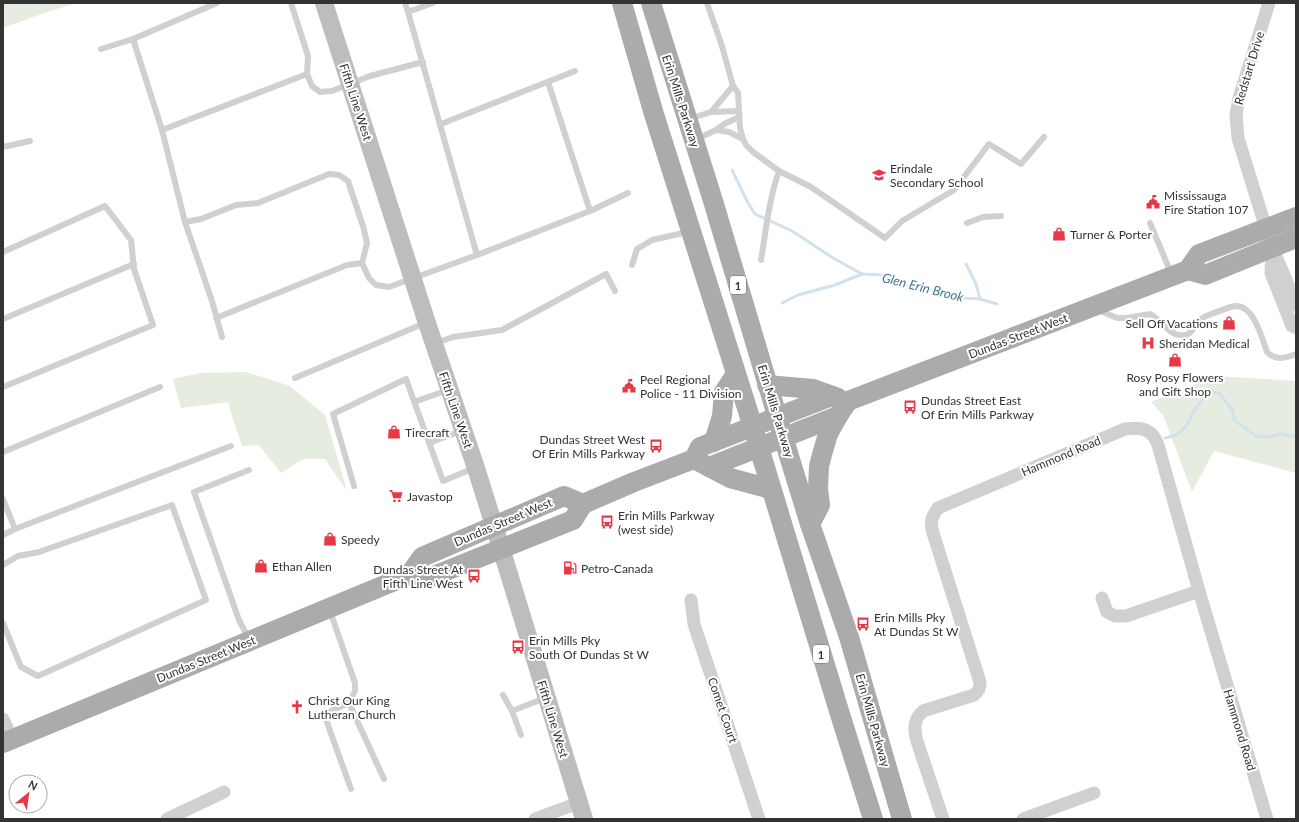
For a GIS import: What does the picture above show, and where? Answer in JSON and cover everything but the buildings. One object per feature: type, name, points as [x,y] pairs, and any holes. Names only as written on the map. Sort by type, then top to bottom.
[{"type":"main road","name":"1","points":[[622,3],[653,111],[753,427],[838,711],[873,819]]},
{"type":"main road","name":"Erin Mills Parkway","points":[[650,3],[694,141],[810,524],[851,644],[902,819]]},
{"type":"main road","points":[[1180,273],[1199,254],[1296,217]]},
{"type":"main road","points":[[1180,273],[1205,275],[1296,238]]},
{"type":"main road","name":"Dundas Street West","points":[[7,741],[409,575],[431,577],[572,520],[582,504],[634,482],[759,447],[783,437],[839,405],[1180,273]]},
{"type":"main road","points":[[714,442],[722,416],[724,392],[736,374]]},
{"type":"main road","points":[[768,385],[813,389],[839,405],[828,434],[819,466],[818,489],[820,505],[810,524]]},
{"type":"main road","name":"Dundas Street West","points":[[701,463],[700,447],[777,417],[839,405]]},
{"type":"main road","points":[[701,463],[730,478],[772,489]]},
{"type":"main road","name":"Dundas Street West","points":[[409,575],[422,556],[564,496],[582,504]]},
{"type":"street","name":"Fifth Line West","points":[[324,3],[426,323],[476,468],[581,811]]},
{"type":"street","name":"Redstart Drive","points":[[1268,3],[1239,98],[1236,115],[1238,138],[1272,248]]},
{"type":"street","points":[[1272,248],[1296,305]]},
{"type":"street","points":[[1272,248],[1271,273],[1292,326],[1296,328]]},
{"type":"street","name":"Hammond Road","points":[[943,819],[916,738],[914,727],[915,722],[923,712],[974,695],[980,689],[980,682],[930,521],[938,508],[1125,429],[1136,428],[1144,429],[1150,432],[1155,437],[1158,445],[1199,592],[1266,819]]},
{"type":"street","points":[[1102,598],[1107,612],[1115,616],[1126,616],[1199,592]]},
{"type":"street","name":"Comet Court","points":[[691,600],[694,624],[759,819]]},
{"type":"street","points":[[3,719],[7,741]]},
{"type":"street","points":[[167,819],[224,792]]},
{"type":"street","points":[[1023,819],[1094,793]]},
{"type":"street","points":[[535,819],[581,811]]},
{"type":"lane","points":[[101,49],[132,39],[217,3]]},
{"type":"lane","points":[[291,3],[308,56],[307,74],[312,86],[320,92],[332,91],[370,76],[423,62]]},
{"type":"lane","points":[[406,3],[478,255]]},
{"type":"lane","points":[[408,12],[434,3]]},
{"type":"lane","points":[[707,3],[722,46],[733,86],[738,93],[739,114],[743,139],[746,145],[779,171],[814,190],[885,238],[902,221],[954,190],[989,144],[1021,164],[1044,137]]},
{"type":"lane","points":[[132,39],[162,130],[185,222],[212,301],[222,337]]},
{"type":"lane","points":[[441,124],[575,72]]},
{"type":"lane","points":[[162,130],[307,74]]},
{"type":"lane","points":[[548,82],[590,211]]},
{"type":"lane","points":[[711,112],[733,86]]},
{"type":"lane","points":[[687,120],[711,112],[739,114]]},
{"type":"lane","points":[[694,141],[716,130],[739,114]]},
{"type":"lane","points":[[716,130],[729,132],[743,139]]},
{"type":"lane","points":[[3,147],[30,141]]},
{"type":"lane","points":[[762,260],[768,215],[775,182],[779,171]]},
{"type":"lane","points":[[185,222],[201,219],[236,205],[258,203],[329,174],[339,176],[348,181],[363,226],[367,243],[362,263],[369,278],[376,285],[389,287],[478,255],[590,211],[628,194]]},
{"type":"lane","points":[[3,252],[106,206],[131,240],[134,264],[153,325],[3,387]]},
{"type":"lane","points":[[967,223],[983,217],[1001,216]]},
{"type":"lane","points":[[1150,222],[1180,273]]},
{"type":"lane","points":[[632,265],[637,249],[652,240],[692,231]]},
{"type":"lane","points":[[216,318],[347,265],[362,263]]},
{"type":"lane","points":[[3,319],[134,264]]},
{"type":"lane","points":[[434,344],[453,337],[502,330],[606,274],[615,291]]},
{"type":"lane","points":[[1091,307],[1117,318],[1127,318],[1150,314],[1178,335],[1185,335],[1192,332],[1200,320],[1205,317],[1229,307],[1242,307],[1250,312],[1267,352],[1270,355],[1278,359],[1290,357],[1296,354]]},
{"type":"lane","points":[[295,378],[426,323]]},
{"type":"lane","points":[[354,486],[333,414],[406,379],[443,481],[476,468]]},
{"type":"lane","points":[[3,452],[160,387]]},
{"type":"lane","points":[[414,402],[449,390]]},
{"type":"lane","points":[[429,443],[462,430]]},
{"type":"lane","points":[[3,535],[15,529],[231,446]]},
{"type":"lane","points":[[249,470],[194,492],[239,620],[250,641]]},
{"type":"lane","points":[[3,499],[15,529]]},
{"type":"lane","points":[[3,565],[18,556],[39,552],[172,505],[206,600],[38,676],[21,667],[3,623]]},
{"type":"lane","points":[[329,608],[354,683],[355,691],[349,703],[324,714],[351,789]]},
{"type":"lane","points":[[503,695],[512,711],[521,735]]},
{"type":"lane","points":[[512,711],[546,697]]},
{"type":"lane","points":[[349,703],[384,779]]},
{"type":"shaded area","points":[[3,3],[76,3],[3,28]]},
{"type":"shaded area","points":[[246,372],[290,386],[325,415],[347,491],[325,459],[303,459],[281,473],[259,445],[242,446],[228,402],[181,408],[173,379],[200,373]]},
{"type":"shaded area","points":[[1215,376],[1296,381],[1296,473],[1214,451],[1192,492],[1163,415],[1151,402]]},
{"type":"waterway","points":[[732,170],[755,214],[792,231],[833,258],[862,274]]},
{"type":"waterway","points":[[966,264],[976,284],[980,299]]},
{"type":"waterway","name":"Glen Erin Brook","points":[[782,303],[798,295],[835,285],[862,274],[882,275],[903,284],[965,298],[980,299],[997,304]]},
{"type":"waterway","name":"Glen Erin Brook","points":[[1165,438],[1177,435],[1187,425],[1194,411],[1208,392],[1219,393],[1232,410],[1235,421],[1256,436],[1268,437],[1280,434],[1296,436]]},
{"type":"place","name":"Erindale Secondary School","points":[[879,175]]},
{"type":"place","name":"Mississauga Fire Station 107","points":[[1153,202]]},
{"type":"place","name":"Turner & Porter","points":[[1059,234]]},
{"type":"place","name":"Sell Off Vacations","points":[[1229,323]]},
{"type":"place","name":"Sheridan Medical","points":[[1148,343]]},
{"type":"place","name":"Rosy Posy Flowers and Gift Shop","points":[[1175,360]]},
{"type":"place","name":"Peel Regional Police - 11 Division","points":[[629,386]]},
{"type":"place","name":"Dundas Street East Of Erin Mills Parkway","points":[[910,407]]},
{"type":"place","name":"Tirecraft","points":[[394,432]]},
{"type":"place","name":"Dundas Street West Of Erin Mills Parkway","points":[[656,446]]},
{"type":"place","name":"Javastop","points":[[396,496]]},
{"type":"place","name":"Erin Mills Parkway (west side)","points":[[607,522]]},
{"type":"place","name":"Speedy","points":[[330,539]]},
{"type":"place","name":"Ethan Allen","points":[[261,566]]},
{"type":"place","name":"Petro-Canada","points":[[570,568]]},
{"type":"place","name":"Dundas Street At Fifth Line West","points":[[474,576]]},
{"type":"place","name":"Erin Mills Pky At Dundas St W","points":[[863,624]]},
{"type":"place","name":"Erin Mills Pky South Of Dundas St W","points":[[518,647]]},
{"type":"place","name":"Christ Our King Lutheran Church","points":[[297,707]]}]
